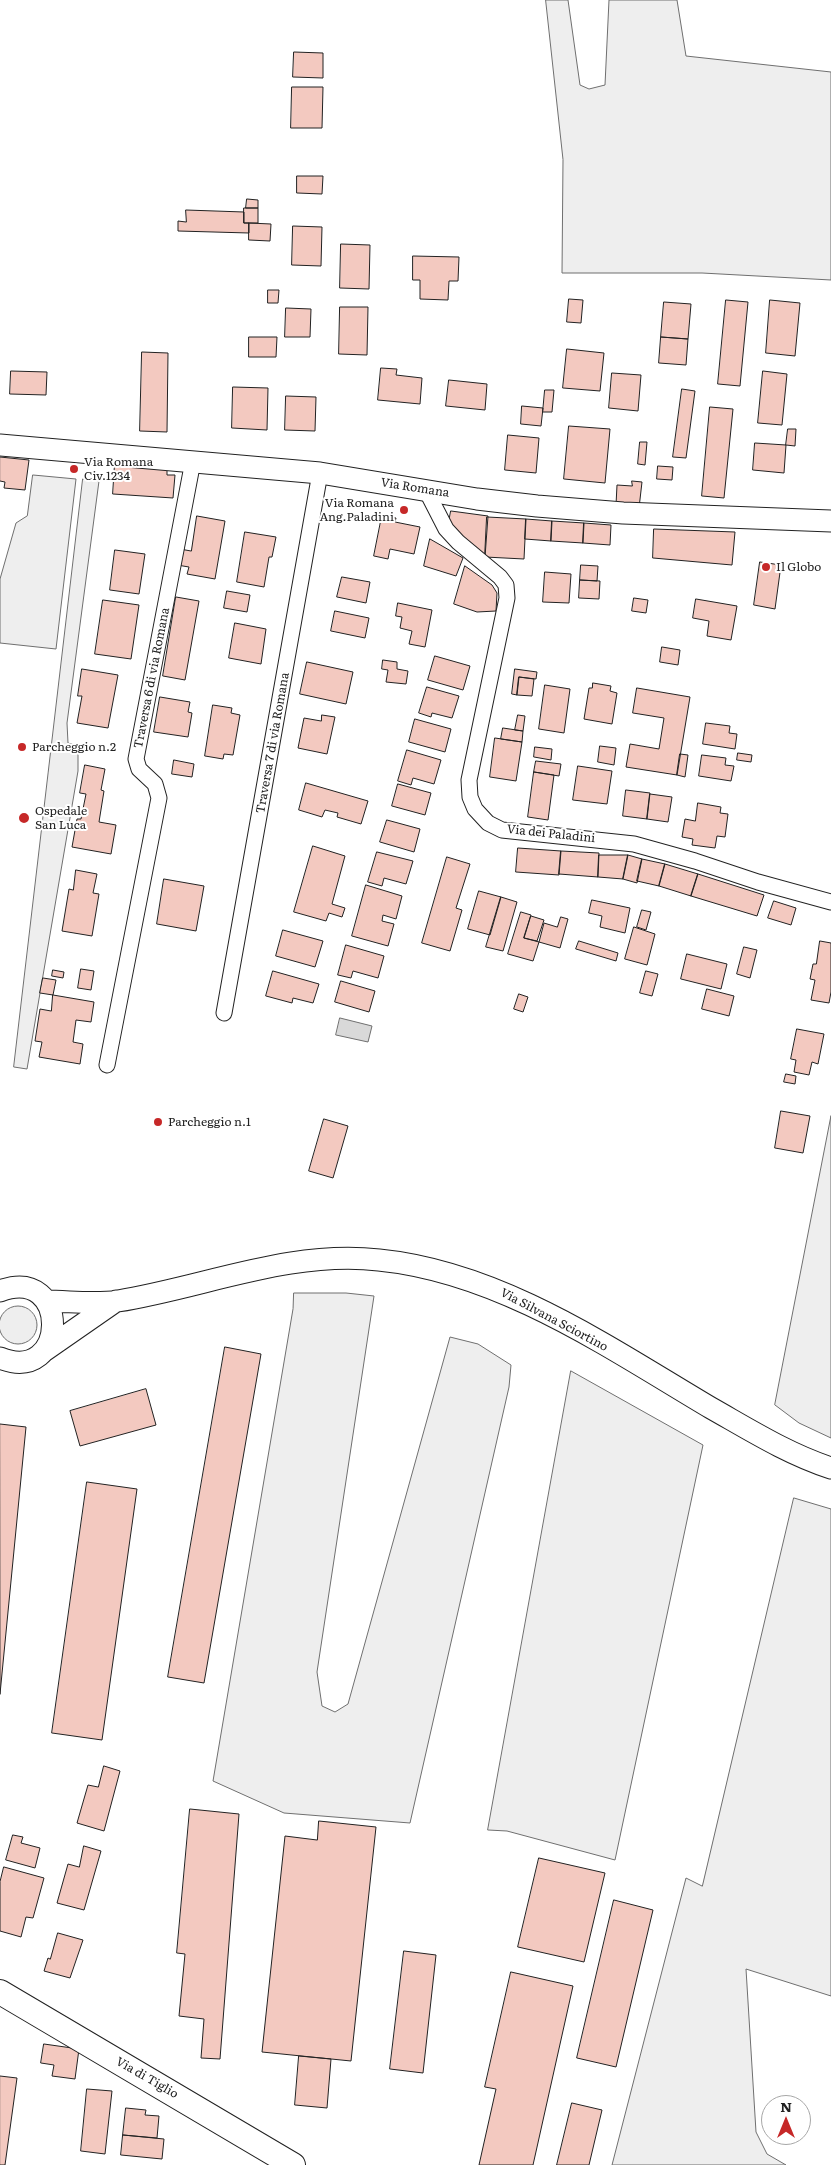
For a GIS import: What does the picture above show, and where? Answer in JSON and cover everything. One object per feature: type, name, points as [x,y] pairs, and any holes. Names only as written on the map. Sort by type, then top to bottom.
[{"type":"main road","name":"Via di Tiglio","points":[[0,1992],[293,2165]]},
{"type":"street","name":"Via Romana","points":[[0,445],[193,460],[320,473],[495,501],[575,509],[831,521]]},
{"type":"street","name":"Traversa 6 di via Romana","points":[[107,1065],[159,798],[155,784],[139,769],[136,759],[193,460]]},
{"type":"street","name":"Traversa 7 di via Romana","points":[[224,1012],[320,473]]},
{"type":"street","name":"Via dei Paladini","points":[[426,490],[446,529],[458,542],[500,577],[507,590],[507,598],[469,780],[472,802],[483,819],[495,827],[511,832],[610,840],[656,849],[758,882],[831,902]]},
{"type":"street","name":"Via Silvana Sciortino","points":[[46,1302],[116,1301],[266,1267],[311,1261],[378,1260],[441,1270],[521,1300],[631,1361],[763,1439],[831,1468]]},
{"type":"street","points":[[0,1290],[14,1287],[26,1288],[37,1293],[46,1302],[54,1318],[54,1328],[49,1343],[42,1352]]},
{"type":"street","points":[[0,1358],[19,1362],[31,1359],[116,1301]]},
{"type":"shaded area","points":[[546,0],[568,0],[580,85],[589,89],[605,85],[609,0],[677,0],[686,56],[831,72],[831,280],[702,273],[562,273],[563,160]]},
{"type":"shaded area","points":[[33,475],[76,479],[56,649],[0,643],[0,579],[16,523],[27,516]]},
{"type":"shaded area","points":[[83,479],[99,481],[67,723],[68,743],[78,746],[78,771],[27,1069],[14,1067]]},
{"type":"shaded area","points":[[340,1018],[372,1026],[368,1042],[336,1035]]},
{"type":"shaded area","points":[[831,1116],[831,1438],[799,1423],[775,1405]]},
{"type":"shaded area","points":[[294,1293],[346,1293],[374,1296],[317,1672],[322,1706],[335,1712],[348,1704],[450,1337],[478,1344],[511,1365],[509,1387],[410,1823],[284,1813],[213,1781],[293,1309]]},
{"type":"shaded area","points":[[18,1306],[25,1307],[31,1312],[36,1318],[36,1332],[31,1338],[25,1343],[18,1344],[11,1343],[5,1338],[0,1332],[-1,1325],[0,1318],[5,1312],[11,1307]]},
{"type":"shaded area","points":[[571,1371],[703,1445],[615,1860],[507,1831],[488,1830]]},
{"type":"shaded area","points":[[794,1498],[831,1509],[831,1996],[746,1969],[756,2132],[767,2154],[786,2165],[612,2165],[686,1878],[702,1886]]},
{"type":"building","points":[[294,52],[323,53],[323,78],[293,77]]},
{"type":"building","points":[[292,87],[323,87],[322,128],[291,128]]},
{"type":"building","points":[[297,176],[323,176],[322,194],[297,193]]},
{"type":"building","points":[[247,199],[258,200],[258,208],[246,208]]},
{"type":"building","points":[[244,208],[258,208],[258,223],[244,223]]},
{"type":"building","points":[[186,210],[244,212],[244,223],[249,223],[249,233],[178,231],[178,221],[186,222]]},
{"type":"building","points":[[249,223],[271,224],[270,241],[249,240]]},
{"type":"building","points":[[293,226],[322,227],[321,266],[292,265]]},
{"type":"building","points":[[341,244],[370,245],[369,289],[340,288]]},
{"type":"building","points":[[413,256],[459,257],[458,281],[449,281],[448,300],[420,299],[420,280],[413,280]]},
{"type":"building","points":[[268,290],[279,290],[278,303],[268,303]]},
{"type":"building","points":[[569,299],[583,300],[581,323],[567,322]]},
{"type":"building","points":[[726,300],[748,302],[740,386],[718,384]]},
{"type":"building","points":[[770,300],[800,303],[795,356],[766,353]]},
{"type":"building","points":[[664,302],[691,304],[688,339],[661,337]]},
{"type":"building","points":[[340,307],[368,307],[367,355],[339,354]]},
{"type":"building","points":[[286,308],[311,309],[310,337],[285,337]]},
{"type":"building","points":[[249,337],[277,337],[276,357],[249,357]]},
{"type":"building","points":[[661,337],[688,339],[686,365],[659,363]]},
{"type":"building","points":[[567,349],[604,353],[600,391],[563,388]]},
{"type":"building","points":[[142,352],[168,353],[167,432],[140,431]]},
{"type":"building","points":[[381,368],[397,369],[396,375],[422,378],[420,404],[378,400]]},
{"type":"building","points":[[11,371],[47,372],[46,395],[10,394]]},
{"type":"building","points":[[763,371],[787,374],[782,425],[758,423]]},
{"type":"building","points":[[612,373],[641,375],[638,411],[609,408]]},
{"type":"building","points":[[449,380],[487,384],[485,410],[446,406]]},
{"type":"building","points":[[233,387],[268,388],[267,430],[232,428]]},
{"type":"building","points":[[682,389],[695,391],[686,458],[673,457]]},
{"type":"building","points":[[545,390],[554,390],[552,412],[543,412]]},
{"type":"building","points":[[286,396],[316,397],[315,431],[285,430]]},
{"type":"building","points":[[522,406],[543,408],[541,426],[521,424]]},
{"type":"building","points":[[710,407],[733,409],[724,498],[702,496]]},
{"type":"building","points":[[569,426],[610,429],[605,483],[564,479]]},
{"type":"building","points":[[788,429],[796,429],[795,446],[786,445]]},
{"type":"building","points":[[508,435],[539,438],[536,473],[505,470]]},
{"type":"building","points":[[640,442],[647,442],[645,465],[638,464]]},
{"type":"building","points":[[755,443],[786,445],[784,473],[753,470]]},
{"type":"building","points":[[0,457],[29,460],[25,490],[4,488],[5,482],[0,481]]},
{"type":"building","points":[[115,463],[167,467],[167,475],[175,475],[173,498],[113,494]]},
{"type":"building","points":[[658,466],[673,467],[672,480],[657,479]]},
{"type":"building","points":[[632,481],[642,482],[639,508],[616,505],[617,485],[632,486]]},
{"type":"building","points":[[451,511],[488,516],[485,557],[448,527]]},
{"type":"building","points":[[197,516],[225,521],[215,579],[187,574],[189,567],[177,565],[180,549],[191,551]]},
{"type":"building","points":[[382,516],[396,518],[395,522],[420,527],[414,554],[390,549],[388,559],[374,556]]},
{"type":"building","points":[[487,517],[526,519],[524,559],[485,557]]},
{"type":"building","points":[[526,519],[552,521],[551,541],[525,539]]},
{"type":"building","points":[[552,521],[584,523],[583,543],[551,541]]},
{"type":"building","points":[[584,523],[611,525],[610,545],[583,543]]},
{"type":"building","points":[[654,529],[735,532],[732,565],[653,558]]},
{"type":"building","points":[[245,532],[276,537],[272,557],[269,557],[264,587],[237,582]]},
{"type":"building","points":[[430,539],[463,558],[456,576],[424,566]]},
{"type":"building","points":[[115,550],[145,554],[139,594],[110,590]]},
{"type":"building","points":[[760,562],[781,565],[775,609],[754,605]]},
{"type":"building","points":[[581,565],[598,566],[597,581],[580,580]]},
{"type":"building","points":[[465,566],[492,585],[497,593],[496,611],[477,612],[454,604]]},
{"type":"building","points":[[545,572],[571,574],[569,603],[543,602]]},
{"type":"building","points":[[342,577],[370,582],[366,603],[337,597]]},
{"type":"building","points":[[580,580],[600,581],[599,599],[579,598]]},
{"type":"building","points":[[227,591],[250,595],[247,612],[224,608]]},
{"type":"building","points":[[176,597],[199,601],[185,680],[163,676]]},
{"type":"building","points":[[634,598],[648,600],[646,613],[632,611]]},
{"type":"building","points":[[696,599],[737,606],[731,640],[707,636],[709,621],[693,618]]},
{"type":"building","points":[[103,600],[139,605],[131,659],[95,654]]},
{"type":"building","points":[[398,603],[432,610],[425,647],[409,644],[412,631],[400,628],[402,617],[396,616]]},
{"type":"building","points":[[335,611],[369,618],[365,638],[331,631]]},
{"type":"building","points":[[235,623],[266,629],[261,664],[229,658]]},
{"type":"building","points":[[662,647],[680,650],[678,665],[660,662]]},
{"type":"building","points":[[435,656],[470,666],[463,690],[428,680]]},
{"type":"building","points":[[383,660],[397,662],[397,669],[408,671],[406,684],[386,682],[388,670],[382,669]]},
{"type":"building","points":[[307,662],[353,672],[346,704],[300,694]]},
{"type":"building","points":[[82,669],[118,675],[108,728],[77,723],[82,696],[78,696]]},
{"type":"building","points":[[515,669],[537,672],[536,679],[519,677],[517,695],[512,694]]},
{"type":"building","points":[[519,677],[534,679],[532,696],[517,695]]},
{"type":"building","points":[[593,683],[611,686],[610,691],[617,693],[612,724],[584,719],[589,688],[592,688]]},
{"type":"building","points":[[545,685],[570,689],[564,733],[539,729]]},
{"type":"building","points":[[427,687],[459,696],[452,718],[432,713],[431,717],[419,713]]},
{"type":"building","points":[[637,688],[690,697],[677,775],[626,767],[630,744],[659,749],[664,718],[633,713]]},
{"type":"building","points":[[160,697],[190,702],[188,712],[192,713],[188,737],[154,732]]},
{"type":"building","points":[[213,705],[232,708],[231,713],[240,715],[233,755],[224,754],[223,759],[205,756]]},
{"type":"building","points":[[322,715],[335,717],[327,754],[298,748],[304,718],[321,721]]},
{"type":"building","points":[[518,715],[525,716],[523,731],[515,730]]},
{"type":"building","points":[[415,719],[451,729],[445,752],[409,742]]},
{"type":"building","points":[[706,723],[730,726],[729,733],[737,734],[735,749],[703,744]]},
{"type":"building","points":[[503,728],[523,731],[522,742],[501,739]]},
{"type":"building","points":[[495,738],[522,742],[516,781],[490,777]]},
{"type":"building","points":[[600,746],[616,748],[614,765],[598,762]]},
{"type":"building","points":[[535,747],[552,749],[551,760],[534,757]]},
{"type":"building","points":[[407,750],[441,760],[434,784],[413,778],[411,785],[398,781]]},
{"type":"building","points":[[738,753],[752,755],[751,762],[737,760]]},
{"type":"building","points":[[680,754],[688,755],[685,777],[677,775]]},
{"type":"building","points":[[702,755],[726,758],[725,765],[734,766],[731,781],[699,776]]},
{"type":"building","points":[[174,760],[194,764],[192,777],[172,774]]},
{"type":"building","points":[[536,761],[561,764],[559,776],[534,772]]},
{"type":"building","points":[[85,765],[105,769],[101,790],[104,791],[99,822],[116,825],[111,854],[72,847],[77,819],[81,819],[86,794],[80,793]]},
{"type":"building","points":[[578,766],[612,771],[607,804],[573,800]]},
{"type":"building","points":[[534,772],[554,775],[548,820],[528,817]]},
{"type":"building","points":[[306,783],[368,801],[361,824],[337,817],[338,813],[325,810],[322,817],[299,810]]},
{"type":"building","points":[[398,784],[431,793],[425,815],[392,806]]},
{"type":"building","points":[[626,790],[650,793],[647,819],[623,816]]},
{"type":"building","points":[[650,794],[672,797],[668,822],[647,819]]},
{"type":"building","points":[[698,803],[721,807],[720,813],[728,814],[725,837],[717,836],[715,848],[692,845],[693,839],[682,837],[685,819],[695,821]]},
{"type":"building","points":[[387,820],[420,829],[414,852],[380,842]]},
{"type":"building","points":[[313,846],[345,856],[332,904],[345,908],[342,917],[329,913],[326,921],[294,912]]},
{"type":"building","points":[[518,848],[561,851],[559,875],[516,872]]},
{"type":"building","points":[[561,851],[599,853],[598,877],[559,874]]},
{"type":"building","points":[[377,852],[413,861],[406,884],[384,878],[382,886],[368,882]]},
{"type":"building","points":[[599,855],[628,855],[623,879],[598,877]]},
{"type":"building","points":[[628,855],[642,859],[637,883],[623,879]]},
{"type":"building","points":[[447,857],[470,864],[456,908],[462,910],[450,951],[422,943]]},
{"type":"building","points":[[642,859],[665,864],[659,886],[637,881]]},
{"type":"building","points":[[665,864],[698,874],[691,896],[659,886]]},
{"type":"building","points":[[76,870],[97,874],[93,893],[99,894],[92,936],[62,931],[69,889],[73,890]]},
{"type":"building","points":[[698,874],[764,895],[757,916],[691,896]]},
{"type":"building","points":[[164,879],[204,886],[196,931],[157,924]]},
{"type":"building","points":[[366,885],[402,896],[396,919],[383,915],[382,921],[394,924],[388,946],[352,936]]},
{"type":"building","points":[[479,891],[501,897],[490,935],[468,929]]},
{"type":"building","points":[[501,897],[517,902],[503,951],[486,947]]},
{"type":"building","points":[[592,900],[630,908],[625,933],[600,927],[602,916],[589,913]]},
{"type":"building","points":[[774,901],[796,908],[791,925],[768,918]]},
{"type":"building","points":[[642,910],[651,912],[646,930],[637,927]]},
{"type":"building","points":[[521,912],[531,915],[524,938],[539,942],[533,961],[508,954]]},
{"type":"building","points":[[531,916],[544,920],[537,941],[524,938]]},
{"type":"building","points":[[561,917],[568,919],[560,948],[539,942],[544,923],[557,927]]},
{"type":"building","points":[[634,927],[655,934],[647,965],[625,959]]},
{"type":"building","points":[[283,930],[323,941],[315,967],[276,956]]},
{"type":"building","points":[[579,941],[618,953],[616,961],[576,949]]},
{"type":"building","points":[[820,941],[831,943],[831,992],[829,1003],[811,1000],[815,980],[810,979],[813,964],[816,964]]},
{"type":"building","points":[[346,945],[384,956],[378,978],[353,971],[351,978],[338,975]]},
{"type":"building","points":[[744,947],[757,950],[750,978],[737,974]]},
{"type":"building","points":[[687,954],[727,964],[721,989],[681,979]]},
{"type":"building","points":[[81,969],[94,971],[91,990],[78,988]]},
{"type":"building","points":[[53,970],[64,972],[63,978],[52,976]]},
{"type":"building","points":[[273,971],[319,984],[313,1003],[293,998],[292,1003],[266,996]]},
{"type":"building","points":[[646,971],[658,974],[652,996],[640,993]]},
{"type":"building","points":[[43,978],[56,980],[53,995],[40,993]]},
{"type":"building","points":[[341,981],[375,991],[369,1012],[335,1002]]},
{"type":"building","points":[[707,989],[734,996],[729,1016],[702,1009]]},
{"type":"building","points":[[519,994],[528,997],[523,1012],[514,1009]]},
{"type":"building","points":[[53,995],[94,1002],[91,1022],[76,1020],[73,1042],[83,1044],[80,1064],[39,1057],[42,1042],[35,1041],[40,1009],[51,1011]]},
{"type":"building","points":[[797,1029],[824,1034],[818,1064],[812,1062],[809,1075],[794,1072],[796,1060],[791,1059]]},
{"type":"building","points":[[786,1074],[796,1076],[795,1084],[784,1082]]},
{"type":"building","points":[[781,1111],[810,1116],[803,1153],[775,1148]]},
{"type":"building","points":[[324,1119],[348,1126],[333,1178],[309,1171]]},
{"type":"building","points":[[225,1347],[261,1354],[204,1683],[168,1677]]},
{"type":"building","points":[[146,1389],[156,1425],[80,1446],[70,1411]]},
{"type":"building","points":[[0,1424],[26,1427],[0,1694]]},
{"type":"building","points":[[87,1482],[137,1489],[102,1740],[52,1733]]},
{"type":"building","points":[[104,1766],[120,1771],[104,1831],[77,1823],[88,1785],[98,1787]]},
{"type":"building","points":[[190,1809],[239,1814],[220,2059],[201,2058],[204,2019],[179,2016],[185,1954],[177,1953]]},
{"type":"building","points":[[319,1821],[376,1827],[351,2061],[262,2052],[285,1836],[317,1840]]},
{"type":"building","points":[[13,1835],[23,1837],[21,1843],[40,1848],[35,1868],[6,1860]]},
{"type":"building","points":[[84,1846],[101,1851],[84,1910],[57,1903],[68,1864],[79,1867]]},
{"type":"building","points":[[539,1858],[605,1873],[584,1962],[518,1947]]},
{"type":"building","points":[[4,1867],[44,1878],[33,1918],[26,1917],[21,1937],[0,1931],[0,1882]]},
{"type":"building","points":[[614,1900],[653,1910],[616,2067],[577,2058]]},
{"type":"building","points":[[58,1933],[83,1940],[70,1978],[44,1971]]},
{"type":"building","points":[[404,1951],[436,1955],[423,2073],[390,2069]]},
{"type":"building","points":[[511,1972],[573,1986],[533,2165],[479,2165],[496,2089],[485,2087]]},
{"type":"building","points":[[44,2044],[79,2049],[75,2079],[52,2076],[54,2065],[41,2063]]},
{"type":"building","points":[[299,2056],[331,2059],[327,2108],[295,2105]]},
{"type":"building","points":[[0,2076],[17,2078],[5,2165],[0,2165]]},
{"type":"building","points":[[87,2089],[112,2091],[105,2154],[81,2151]]},
{"type":"building","points":[[572,2103],[602,2110],[589,2165],[557,2165]]},
{"type":"building","points":[[126,2108],[146,2110],[145,2115],[159,2116],[157,2138],[123,2135]]},
{"type":"building","points":[[123,2135],[164,2139],[162,2159],[121,2155]]},
{"type":"place","name":"Via Romana Civ.1234","points":[[74,469]]},
{"type":"place","name":"Via Romana Ang.Paladini","points":[[404,510]]},
{"type":"place","name":"Il Globo","points":[[766,567]]},
{"type":"place","name":"Parcheggio n.2","points":[[22,747]]},
{"type":"place","name":"Ospedale San Luca","points":[[24,818]]},
{"type":"place","name":"Parcheggio n.1","points":[[158,1122]]}]
